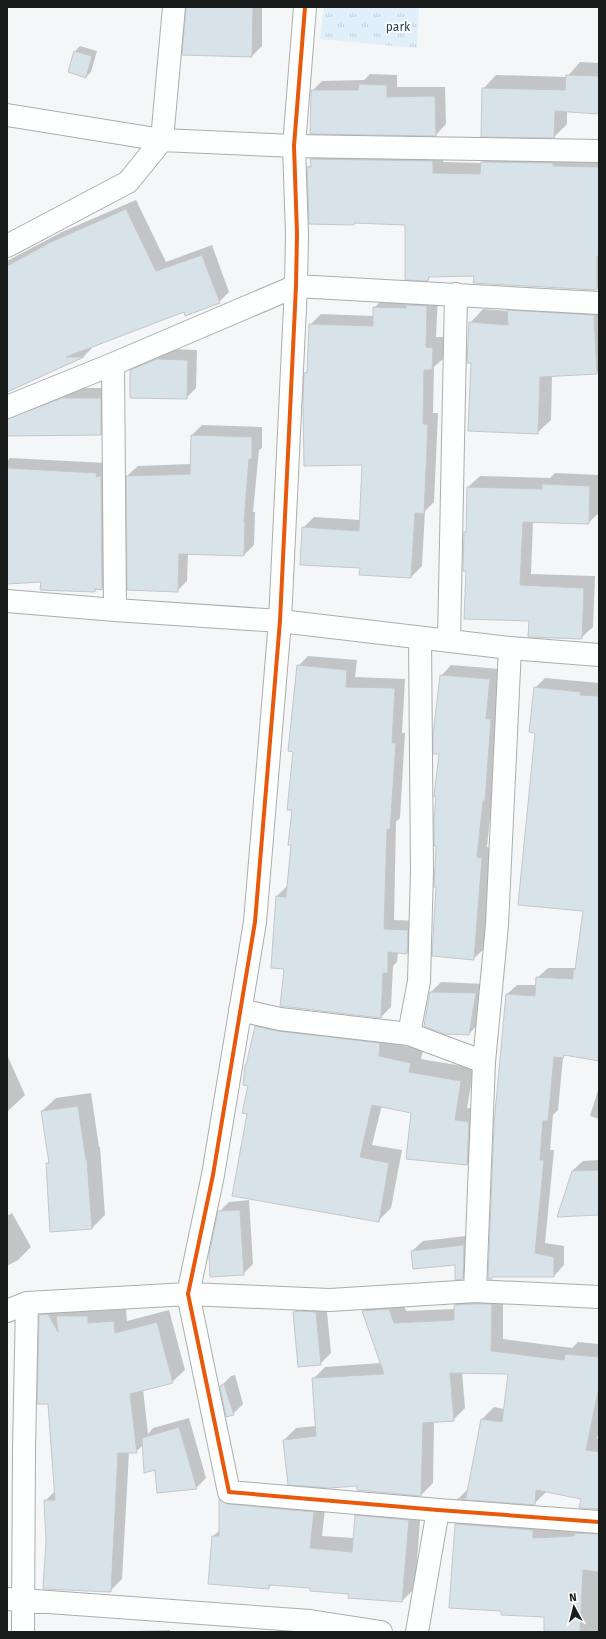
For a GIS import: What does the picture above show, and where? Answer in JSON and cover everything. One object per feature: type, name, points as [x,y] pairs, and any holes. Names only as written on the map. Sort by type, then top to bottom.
[{"type":"street","points":[[7,246],[128,182],[162,140],[174,7]]},
{"type":"street","points":[[305,7],[294,146],[297,234],[296,286],[280,621],[255,922],[213,1175],[188,1294],[229,1492],[599,1522]]},
{"type":"street","points":[[7,115],[162,140],[294,146],[599,151]]},
{"type":"street","points":[[7,407],[113,364],[296,286],[599,303]]},
{"type":"street","points":[[449,641],[456,294]]},
{"type":"street","points":[[113,364],[115,610]]},
{"type":"street","points":[[7,601],[280,621],[510,648],[599,655]]},
{"type":"street","points":[[409,1034],[419,981],[422,872],[420,638]]},
{"type":"street","points":[[476,1291],[484,1062],[497,925],[510,648]]},
{"type":"street","points":[[240,1010],[280,1019],[409,1034],[484,1062]]},
{"type":"street","points":[[7,1311],[27,1303],[188,1294],[330,1300],[476,1291],[599,1297]]},
{"type":"street","points":[[23,1632],[16,1599],[24,1449],[27,1303]]},
{"type":"street","points":[[417,1632],[438,1510]]},
{"type":"street","points":[[16,1599],[381,1632]]},
{"type":"green space","name":"park","points":[[324,7],[419,7],[417,48],[320,39]]},
{"type":"building","points":[[186,7],[253,7],[252,57],[182,55]]},
{"type":"building","points":[[74,51],[92,56],[86,78],[68,72]]},
{"type":"building","points":[[566,75],[599,76],[599,114],[555,111],[554,138],[481,137],[482,88],[565,90]]},
{"type":"building","points":[[359,84],[387,85],[387,97],[435,96],[436,136],[310,134],[311,90],[358,90]]},
{"type":"building","points":[[310,159],[433,161],[433,173],[480,174],[481,162],[553,163],[553,166],[599,167],[599,256],[597,256],[597,290],[473,283],[474,276],[429,277],[428,281],[405,280],[405,225],[354,223],[354,225],[309,224],[307,167],[311,167]]},
{"type":"building","points":[[126,209],[156,271],[202,255],[220,303],[185,316],[184,312],[66,357],[84,357],[7,392],[7,266],[51,242]]},
{"type":"building","points":[[406,305],[427,306],[426,347],[433,348],[432,370],[424,370],[423,424],[428,424],[424,514],[415,513],[411,578],[359,575],[360,568],[300,565],[302,527],[359,531],[362,465],[304,466],[303,399],[304,373],[307,373],[309,324],[373,326],[373,307],[406,308]]},
{"type":"building","points":[[507,310],[594,315],[597,374],[540,377],[538,434],[468,431],[471,363],[467,363],[469,322],[508,325]]},
{"type":"building","points":[[157,359],[188,360],[187,399],[130,398],[130,370]]},
{"type":"building","points":[[62,398],[101,398],[101,435],[7,436],[7,419]]},
{"type":"building","points":[[191,435],[252,437],[252,459],[249,459],[244,522],[244,556],[179,554],[178,592],[127,590],[126,476],[190,474]]},
{"type":"building","points":[[7,468],[97,473],[96,477],[101,476],[102,590],[95,589],[95,592],[40,590],[41,582],[7,584]]},
{"type":"building","points":[[542,484],[590,486],[589,524],[523,522],[520,585],[584,588],[582,639],[528,637],[529,621],[464,619],[466,571],[463,571],[467,487],[542,489]]},
{"type":"building","points":[[297,665],[347,670],[346,687],[395,688],[392,743],[396,743],[390,830],[387,829],[384,929],[408,930],[407,954],[388,952],[388,973],[383,973],[381,1018],[280,1006],[284,969],[271,968],[276,896],[286,897],[291,845],[288,845],[292,810],[287,810],[293,752],[288,751]]},
{"type":"building","points":[[440,675],[490,679],[486,719],[491,719],[485,801],[483,801],[477,857],[482,858],[474,960],[432,956],[436,887],[434,887],[436,846],[434,846],[434,819],[436,797],[434,796],[439,754],[433,754],[433,736]]},
{"type":"building","points":[[534,687],[581,692],[580,695],[599,696],[599,1061],[564,1055],[563,1058],[554,1057],[548,1121],[543,1121],[540,1160],[544,1160],[535,1253],[554,1257],[554,1277],[492,1277],[492,1279],[488,1279],[494,1124],[506,994],[535,996],[536,977],[573,979],[573,970],[575,970],[583,911],[518,905],[535,733],[529,732]]},
{"type":"building","points":[[430,992],[476,993],[469,1035],[444,1034],[424,1026]]},
{"type":"building","points":[[255,1026],[278,1031],[380,1043],[379,1056],[411,1063],[409,1072],[461,1081],[455,1120],[469,1122],[467,1165],[406,1159],[411,1113],[372,1105],[360,1157],[389,1163],[379,1222],[232,1196],[247,1114],[242,1113],[248,1086],[243,1085],[245,1065]]},
{"type":"building","points":[[78,1106],[87,1160],[92,1229],[50,1232],[46,1163],[49,1163],[41,1111]]},
{"type":"building","points":[[599,1170],[599,1215],[557,1217],[572,1171]]},
{"type":"building","points":[[240,1210],[244,1275],[210,1277],[209,1255],[218,1211]]},
{"type":"building","points":[[464,1245],[463,1279],[455,1280],[455,1265],[413,1269],[411,1251]]},
{"type":"building","points":[[492,1304],[491,1351],[564,1360],[565,1354],[599,1357],[599,1387],[586,1450],[599,1452],[599,1509],[579,1508],[581,1499],[536,1490],[535,1505],[457,1499],[466,1498],[481,1419],[502,1422],[508,1374],[450,1373],[454,1421],[423,1423],[421,1496],[357,1490],[357,1486],[329,1488],[288,1485],[283,1440],[316,1436],[312,1378],[384,1374],[362,1311],[389,1309],[394,1323],[454,1320],[454,1305]]},
{"type":"building","points":[[293,1312],[316,1312],[321,1365],[298,1367]]},
{"type":"building","points":[[48,1314],[58,1332],[56,1316],[88,1316],[88,1323],[114,1321],[115,1333],[157,1322],[173,1383],[130,1394],[137,1453],[118,1453],[111,1592],[43,1589],[46,1541],[44,1500],[55,1500],[48,1404],[37,1404],[39,1315]]},
{"type":"building","points":[[224,1384],[234,1415],[226,1417],[220,1386]]},
{"type":"building","points":[[179,1427],[197,1489],[157,1493],[155,1470],[144,1473],[142,1438]]},
{"type":"building","points":[[219,1499],[228,1504],[314,1512],[310,1548],[352,1552],[355,1515],[409,1520],[402,1602],[348,1598],[349,1594],[310,1591],[310,1588],[269,1585],[269,1589],[208,1584],[212,1536],[219,1536]]},
{"type":"building","points":[[455,1524],[533,1530],[533,1538],[574,1536],[575,1533],[599,1534],[599,1572],[583,1570],[580,1632],[544,1631],[544,1617],[501,1615],[501,1611],[449,1608]]},
{"type":"cycle path","points":[[305,7],[294,146],[297,234],[296,286],[280,621],[255,922],[213,1175],[188,1294],[229,1492],[599,1522]]}]
